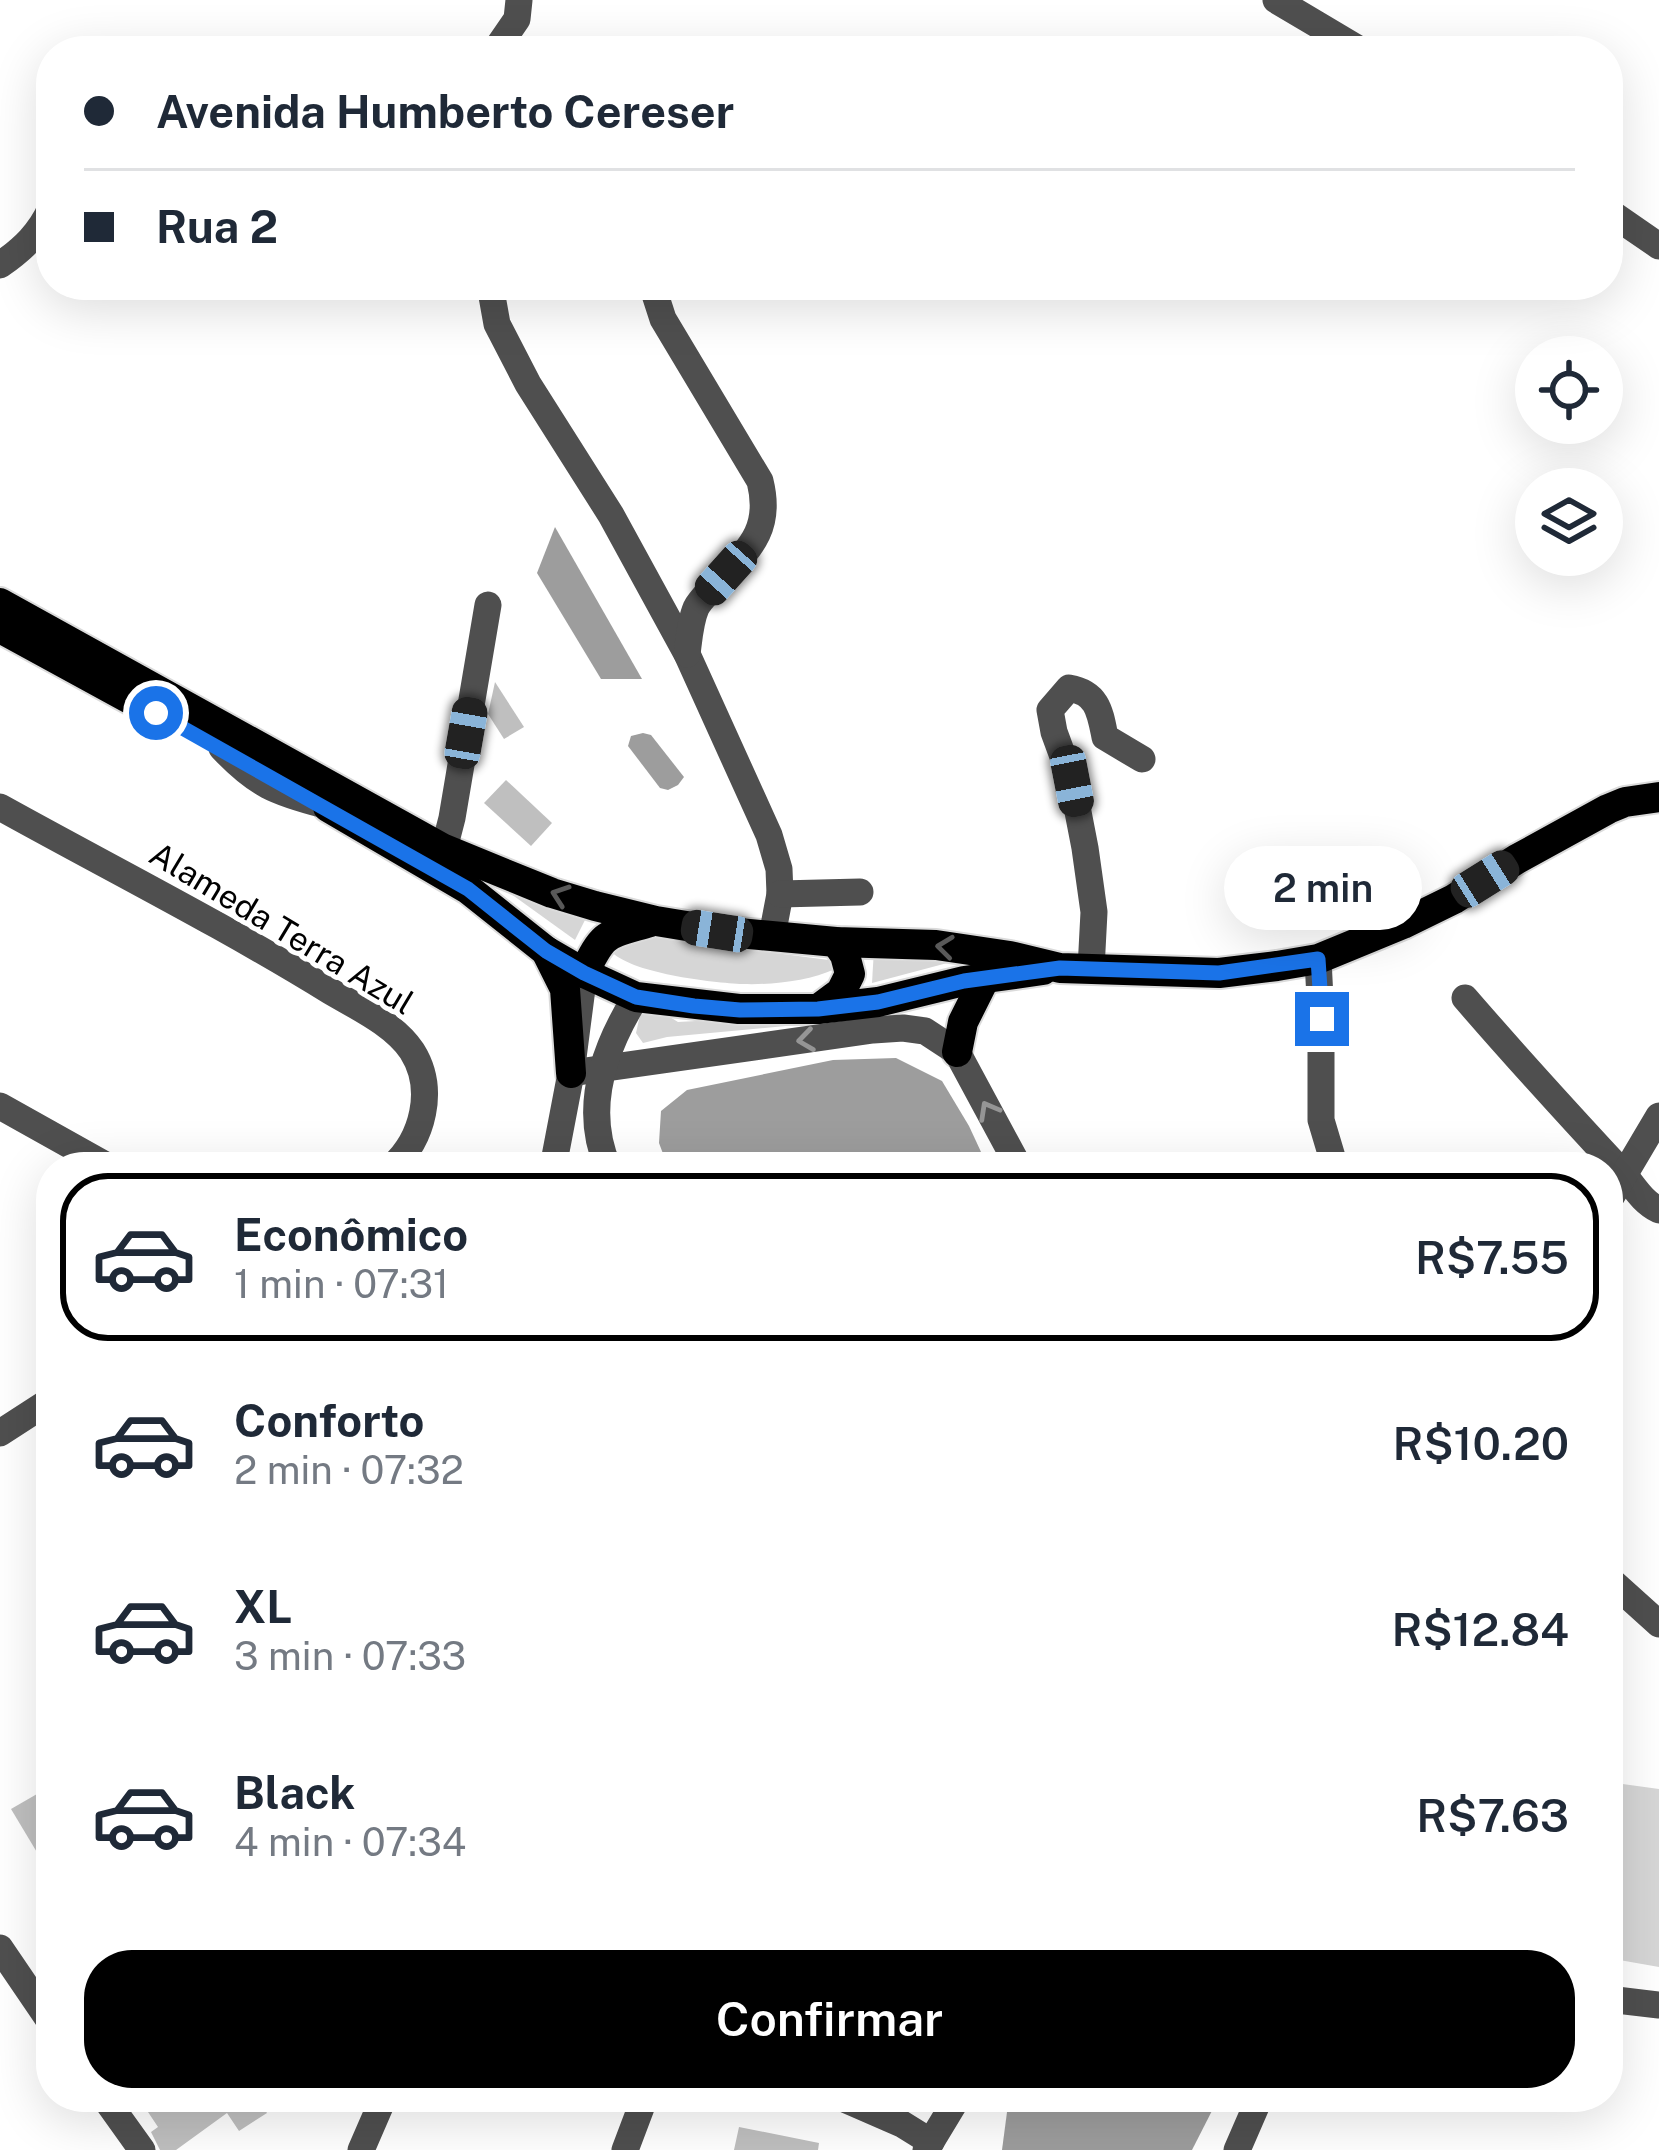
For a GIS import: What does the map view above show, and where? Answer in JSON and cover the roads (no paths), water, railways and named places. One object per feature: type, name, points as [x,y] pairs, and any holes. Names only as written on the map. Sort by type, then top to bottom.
[{"type":"main road","points":[[0,603],[444,849],[551,893],[656,921],[717,931],[936,945],[1076,969]]},
{"type":"main road","points":[[0,628],[468,889],[546,951],[584,973],[636,997],[694,1006],[818,1009],[878,1002],[986,978],[1076,969],[1219,973],[1318,959],[1454,899],[1608,809],[1659,797]]},
{"type":"main road","points":[[584,973],[606,935],[656,921]]},
{"type":"main road","points":[[818,1009],[841,992],[850,974],[836,942]]},
{"type":"main road","points":[[546,951],[565,989],[571,1073]]},
{"type":"main road","points":[[957,1052],[963,1022],[986,978]]},
{"type":"street","points":[[505,36],[517,19],[519,0]]},
{"type":"street","points":[[1276,0],[1337,36]]},
{"type":"street","points":[[1623,222],[1659,246]]},
{"type":"street","points":[[0,265],[36,234]]},
{"type":"street","points":[[493,300],[497,324],[528,384],[611,515],[687,654],[769,836],[780,894],[772,936]]},
{"type":"street","points":[[657,300],[663,319],[760,481],[765,500],[764,521],[755,541],[698,604],[687,654]]},
{"type":"street","points":[[444,849],[488,605]]},
{"type":"street","points":[[1076,969],[1094,913],[1072,781],[1050,710],[1069,688],[1082,690],[1099,707],[1106,737],[1142,759]]},
{"type":"street","name":"Alameda Terra Azul","points":[[0,807],[384,1024],[411,1049],[420,1069],[425,1099],[409,1152]]},
{"type":"street","points":[[780,894],[860,892]]},
{"type":"street","points":[[1318,959],[1321,1120],[1331,1152]]},
{"type":"street","points":[[556,1152],[584,973]]},
{"type":"street","points":[[602,1152],[596,1096],[621,1021],[636,997]]},
{"type":"street","points":[[1465,998],[1602,1152]]},
{"type":"street","points":[[571,1073],[903,1028],[925,1031],[957,1052],[1011,1152]]},
{"type":"street","points":[[0,1106],[82,1152]]},
{"type":"street","points":[[1659,1116],[1624,1175],[1645,1203],[1659,1210]]},
{"type":"street","points":[[2,1426],[36,1408]]},
{"type":"street","points":[[1623,1592],[1659,1624]]},
{"type":"street","points":[[0,1948],[10,1986],[36,2009]]},
{"type":"street","points":[[1623,2001],[1659,2005]]},
{"type":"street","points":[[115,2112],[142,2150]]},
{"type":"street","points":[[361,2150],[377,2112]]},
{"type":"street","points":[[626,2150],[640,2112]]},
{"type":"street","points":[[874,2112],[902,2124],[928,2146],[949,2112]]},
{"type":"street","points":[[1237,2150],[1253,2112]]}]
